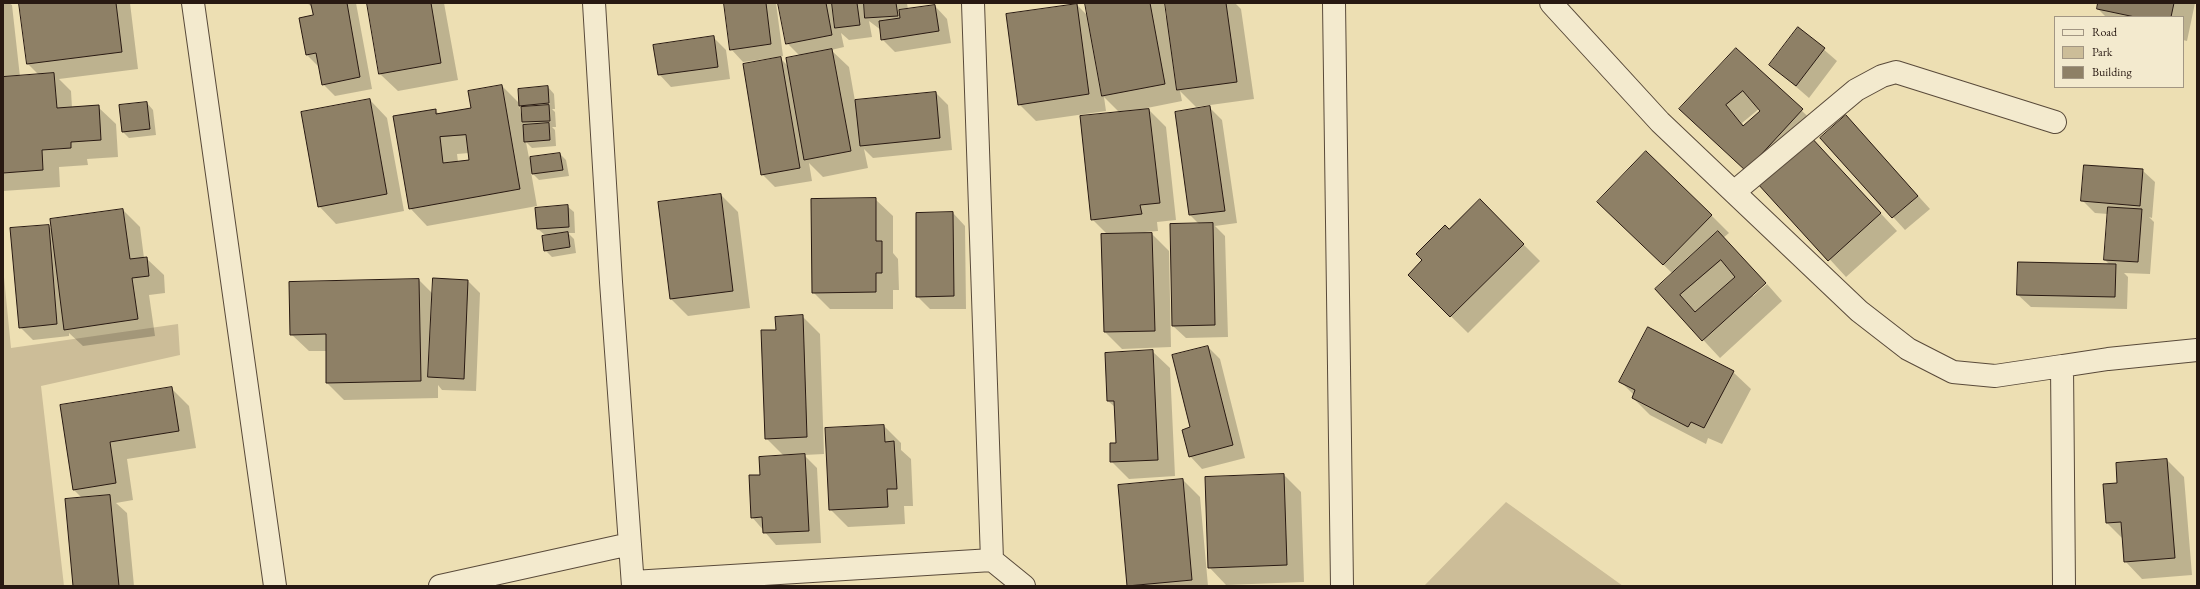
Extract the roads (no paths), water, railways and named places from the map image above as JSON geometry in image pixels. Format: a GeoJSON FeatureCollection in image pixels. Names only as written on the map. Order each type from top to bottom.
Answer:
{"type":"FeatureCollection","features":[{"type":"Feature","properties":{"kind":"street"},"geometry":{"type":"LineString","coordinates":[[193,3],[275,586]]}},
{"type":"Feature","properties":{"kind":"street"},"geometry":{"type":"LineString","coordinates":[[594,3],[611,282],[633,584],[992,560],[1024,586]]}},
{"type":"Feature","properties":{"kind":"street"},"geometry":{"type":"LineString","coordinates":[[973,3],[992,560]]}},
{"type":"Feature","properties":{"kind":"street"},"geometry":{"type":"LineString","coordinates":[[1334,3],[1342,586]]}},
{"type":"Feature","properties":{"kind":"street"},"geometry":{"type":"LineString","coordinates":[[1550,3],[1660,122],[1859,311],[1908,349],[1953,372],[1995,376],[2108,359],[2197,350]]}},
{"type":"Feature","properties":{"kind":"street"},"geometry":{"type":"LineString","coordinates":[[1734,192],[1856,90],[1882,76],[1896,72],[2055,122]]}},
{"type":"Feature","properties":{"kind":"street"},"geometry":{"type":"LineString","coordinates":[[2062,366],[2064,586]]}},
{"type":"Feature","properties":{"kind":"street"},"geometry":{"type":"LineString","coordinates":[[440,586],[630,544]]}}]}
